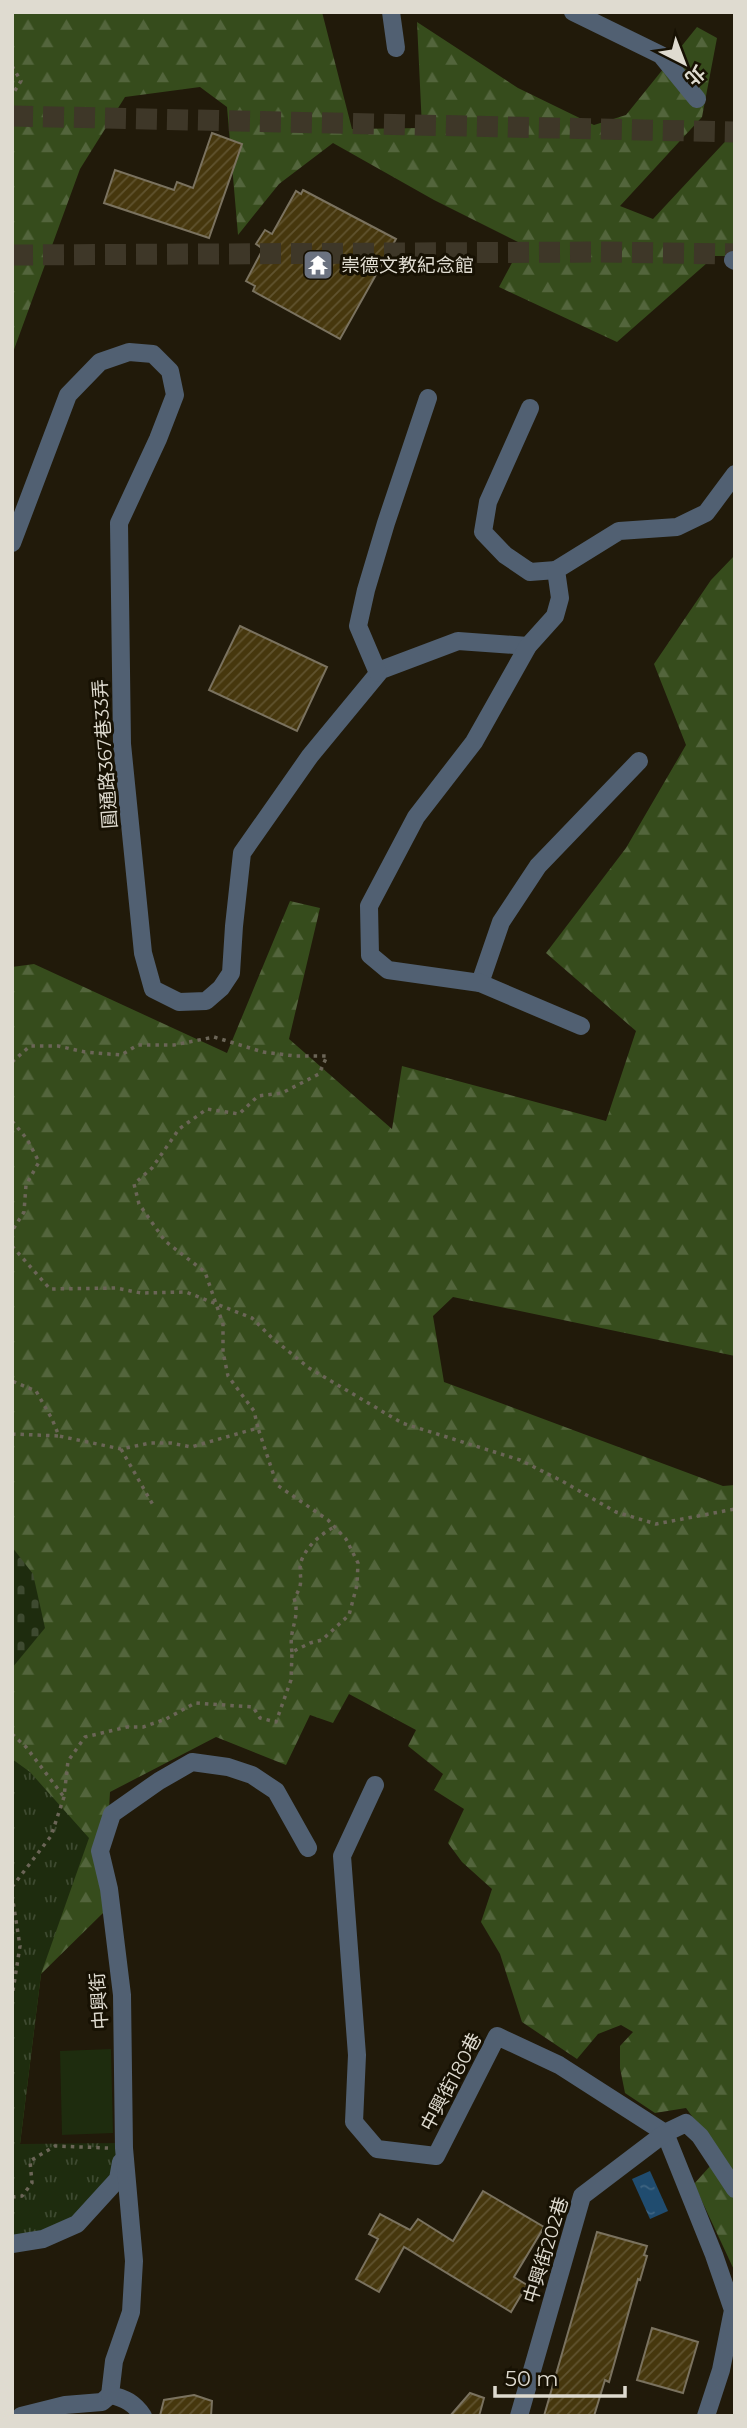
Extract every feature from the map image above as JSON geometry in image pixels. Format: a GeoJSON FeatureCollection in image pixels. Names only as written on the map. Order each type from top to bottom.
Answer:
{"type":"FeatureCollection","features":[{"type":"Feature","properties":{"kind":"street"},"geometry":{"type":"LineString","coordinates":[[391,12],[396,48]]}},
{"type":"Feature","properties":{"kind":"street"},"geometry":{"type":"LineString","coordinates":[[573,12],[661,55],[697,99]]}},
{"type":"Feature","properties":{"kind":"street","name":"圓通路367巷33弄"},"geometry":{"type":"LineString","coordinates":[[12,543],[68,396],[100,362],[129,352],[153,354],[170,370],[176,395],[119,523],[122,744],[143,953],[153,989],[178,1002],[206,1001],[221,988],[231,973],[233,926],[243,853],[310,756],[378,673],[458,641],[528,646]]}},
{"type":"Feature","properties":{"kind":"street"},"geometry":{"type":"LineString","coordinates":[[378,673],[358,626],[386,523],[428,398]]}},
{"type":"Feature","properties":{"kind":"street"},"geometry":{"type":"LineString","coordinates":[[530,408],[488,502],[483,532],[505,555],[530,572],[556,570],[619,531],[677,527],[706,513],[735,474]]}},
{"type":"Feature","properties":{"kind":"street"},"geometry":{"type":"LineString","coordinates":[[556,570],[560,598],[555,616],[528,646],[474,742],[416,817],[369,906],[370,955],[388,971],[480,983],[582,1026]]}},
{"type":"Feature","properties":{"kind":"street"},"geometry":{"type":"LineString","coordinates":[[480,983],[501,922],[538,866],[639,761]]}},
{"type":"Feature","properties":{"kind":"street","name":"中興街"},"geometry":{"type":"LineString","coordinates":[[110,2395],[114,2361],[131,2312],[133,2274],[131,2215],[124,2148],[122,1995],[109,1889],[100,1850],[113,1814],[159,1781],[192,1762],[228,1767],[252,1775],[276,1791],[308,1848]]}},
{"type":"Feature","properties":{"kind":"street","name":"中興街180巷"},"geometry":{"type":"LineString","coordinates":[[375,1785],[342,1856],[357,2055],[354,2122],[377,2149],[436,2156],[497,2036],[559,2065],[665,2133]]}},
{"type":"Feature","properties":{"kind":"street"},"geometry":{"type":"LineString","coordinates":[[706,2416],[721,2370],[733,2310],[665,2133],[686,2123],[699,2136],[735,2189]]}},
{"type":"Feature","properties":{"kind":"street","name":"中興街202巷"},"geometry":{"type":"LineString","coordinates":[[519,2416],[582,2196],[665,2133]]}},
{"type":"Feature","properties":{"kind":"street"},"geometry":{"type":"LineString","coordinates":[[12,2244],[43,2239],[77,2224],[118,2179],[124,2148]]}},
{"type":"Feature","properties":{"kind":"street"},"geometry":{"type":"LineString","coordinates":[[27,2415],[65,2405],[102,2402],[110,2395],[124,2398],[137,2407],[143,2416]]}},
{"type":"Feature","properties":{"kind":"path"},"geometry":{"type":"LineString","coordinates":[[12,66],[21,81],[12,95]]}},
{"type":"Feature","properties":{"kind":"path"},"geometry":{"type":"LineString","coordinates":[[12,1062],[30,1046],[58,1045],[85,1052],[121,1055],[138,1045],[174,1045],[214,1037],[263,1052],[327,1056],[318,1074],[282,1093],[258,1096],[239,1114],[207,1109],[178,1129],[152,1168],[134,1184],[139,1204],[166,1241],[205,1272],[223,1324],[223,1352],[228,1376],[254,1411],[277,1485],[335,1526],[346,1539],[358,1563],[357,1585],[349,1615],[323,1640],[292,1652]]}},
{"type":"Feature","properties":{"kind":"path"},"geometry":{"type":"LineString","coordinates":[[12,1121],[27,1139],[39,1162],[26,1185],[24,1212],[12,1231]]}},
{"type":"Feature","properties":{"kind":"path"},"geometry":{"type":"LineString","coordinates":[[12,1246],[50,1289],[116,1288],[141,1293],[186,1292],[252,1318],[309,1368],[402,1423],[520,1460],[616,1513],[656,1524],[735,1509]]}},
{"type":"Feature","properties":{"kind":"path"},"geometry":{"type":"LineString","coordinates":[[12,1381],[36,1391],[59,1436]]}},
{"type":"Feature","properties":{"kind":"path"},"geometry":{"type":"LineString","coordinates":[[12,1434],[59,1436],[121,1449],[150,1443],[191,1447],[258,1428]]}},
{"type":"Feature","properties":{"kind":"path"},"geometry":{"type":"LineString","coordinates":[[121,1449],[153,1505]]}},
{"type":"Feature","properties":{"kind":"path"},"geometry":{"type":"LineString","coordinates":[[12,1887],[51,1836],[64,1797],[68,1761],[85,1737],[127,1727],[143,1727],[166,1719],[195,1703],[253,1707],[260,1718],[276,1722],[291,1680],[290,1638],[299,1612],[294,1598],[302,1587],[301,1561],[316,1539],[335,1526]]}},
{"type":"Feature","properties":{"kind":"path"},"geometry":{"type":"LineString","coordinates":[[12,1734],[26,1747],[64,1797]]}},
{"type":"Feature","properties":{"kind":"path"},"geometry":{"type":"LineString","coordinates":[[12,1895],[20,1946],[12,1997]]}},
{"type":"Feature","properties":{"kind":"path"},"geometry":{"type":"LineString","coordinates":[[12,2197],[22,2196],[32,2183],[30,2161],[55,2146],[124,2148]]}},
{"type":"Feature","properties":{"kind":"green space"},"geometry":{"type":"Polygon","coordinates":[[[12,12],[322,12],[352,129],[422,128],[417,22],[518,88],[594,125],[626,115],[697,27],[717,38],[702,117],[620,206],[653,219],[735,131],[735,256],[715,256],[617,342],[499,287],[522,244],[434,200],[333,143],[279,184],[238,235],[227,107],[200,87],[125,97],[80,169],[12,355],[12,12]]]}},
{"type":"Feature","properties":{"kind":"green space"},"geometry":{"type":"Polygon","coordinates":[[[735,555],[735,1356],[453,1297],[433,1316],[444,1382],[723,1486],[735,1485],[735,2272],[694,2184],[720,2155],[686,2108],[655,2113],[625,2093],[620,2068],[620,2046],[633,2032],[621,2025],[598,2034],[577,2059],[522,2022],[500,1954],[481,1922],[492,1889],[462,1862],[448,1843],[464,1809],[434,1790],[443,1774],[408,1746],[416,1730],[349,1694],[333,1723],[310,1715],[286,1765],[216,1737],[110,1792],[103,1913],[41,1974],[20,2144],[12,2240],[12,967],[34,964],[227,1053],[290,901],[320,908],[289,1039],[392,1129],[402,1066],[606,1121],[636,1031],[546,953],[626,848],[686,745],[654,664],[711,580],[735,555]]]}},
{"type":"Feature","properties":{"kind":"green space"},"geometry":{"type":"Polygon","coordinates":[[[12,1547],[33,1574],[45,1628],[12,1668],[12,1547]]]}},
{"type":"Feature","properties":{"kind":"green space"},"geometry":{"type":"Polygon","coordinates":[[[12,1759],[30,1772],[89,1838],[41,1974],[20,2144],[124,2143],[122,2161],[74,2222],[12,2243],[12,1759]]]}},
{"type":"Feature","properties":{"kind":"green space"},"geometry":{"type":"Polygon","coordinates":[[[111,2049],[113,2133],[62,2135],[60,2051],[111,2049]]]}},
{"type":"Feature","properties":{"kind":"water"},"geometry":{"type":"Polygon","coordinates":[[[650,2171],[668,2211],[650,2219],[632,2179],[650,2171]]]}},
{"type":"Feature","properties":{"kind":"building"},"geometry":{"type":"Polygon","coordinates":[[[212,133],[242,144],[209,238],[104,203],[115,170],[174,190],[177,182],[193,188],[212,133]]]}},
{"type":"Feature","properties":{"kind":"building","name":"崇德文教紀念館"},"geometry":{"type":"Polygon","coordinates":[[[303,190],[396,239],[340,339],[253,291],[255,286],[246,281],[263,249],[256,244],[265,230],[272,234],[296,191],[301,194],[303,190]]]}},
{"type":"Feature","properties":{"kind":"building"},"geometry":{"type":"Polygon","coordinates":[[[240,626],[327,667],[297,731],[209,690],[240,626]]]}},
{"type":"Feature","properties":{"kind":"building"},"geometry":{"type":"Polygon","coordinates":[[[483,2191],[544,2227],[514,2277],[527,2285],[511,2312],[404,2247],[379,2292],[356,2279],[378,2239],[369,2234],[380,2214],[410,2230],[418,2219],[453,2241],[483,2191]]]}},
{"type":"Feature","properties":{"kind":"building"},"geometry":{"type":"Polygon","coordinates":[[[597,2232],[647,2246],[644,2255],[647,2256],[609,2382],[605,2380],[594,2416],[544,2416],[597,2232]]]}},
{"type":"Feature","properties":{"kind":"building"},"geometry":{"type":"Polygon","coordinates":[[[652,2328],[698,2342],[683,2393],[637,2380],[652,2328]]]}},
{"type":"Feature","properties":{"kind":"building"},"geometry":{"type":"Polygon","coordinates":[[[470,2393],[484,2398],[479,2416],[450,2416],[470,2393]]]}},
{"type":"Feature","properties":{"kind":"building"},"geometry":{"type":"Polygon","coordinates":[[[194,2395],[212,2401],[211,2416],[160,2416],[164,2400],[194,2395]]]}},
{"type":"Feature","properties":{"kind":"tunnel"},"geometry":{"type":"LineString","coordinates":[[12,116],[735,132]]}},
{"type":"Feature","properties":{"kind":"tunnel"},"geometry":{"type":"LineString","coordinates":[[12,255],[598,252],[735,254]]}},
{"type":"Feature","properties":{"kind":"place","name":"崇德文教紀念館"},"geometry":{"type":"Point","coordinates":[318,265]}}]}
